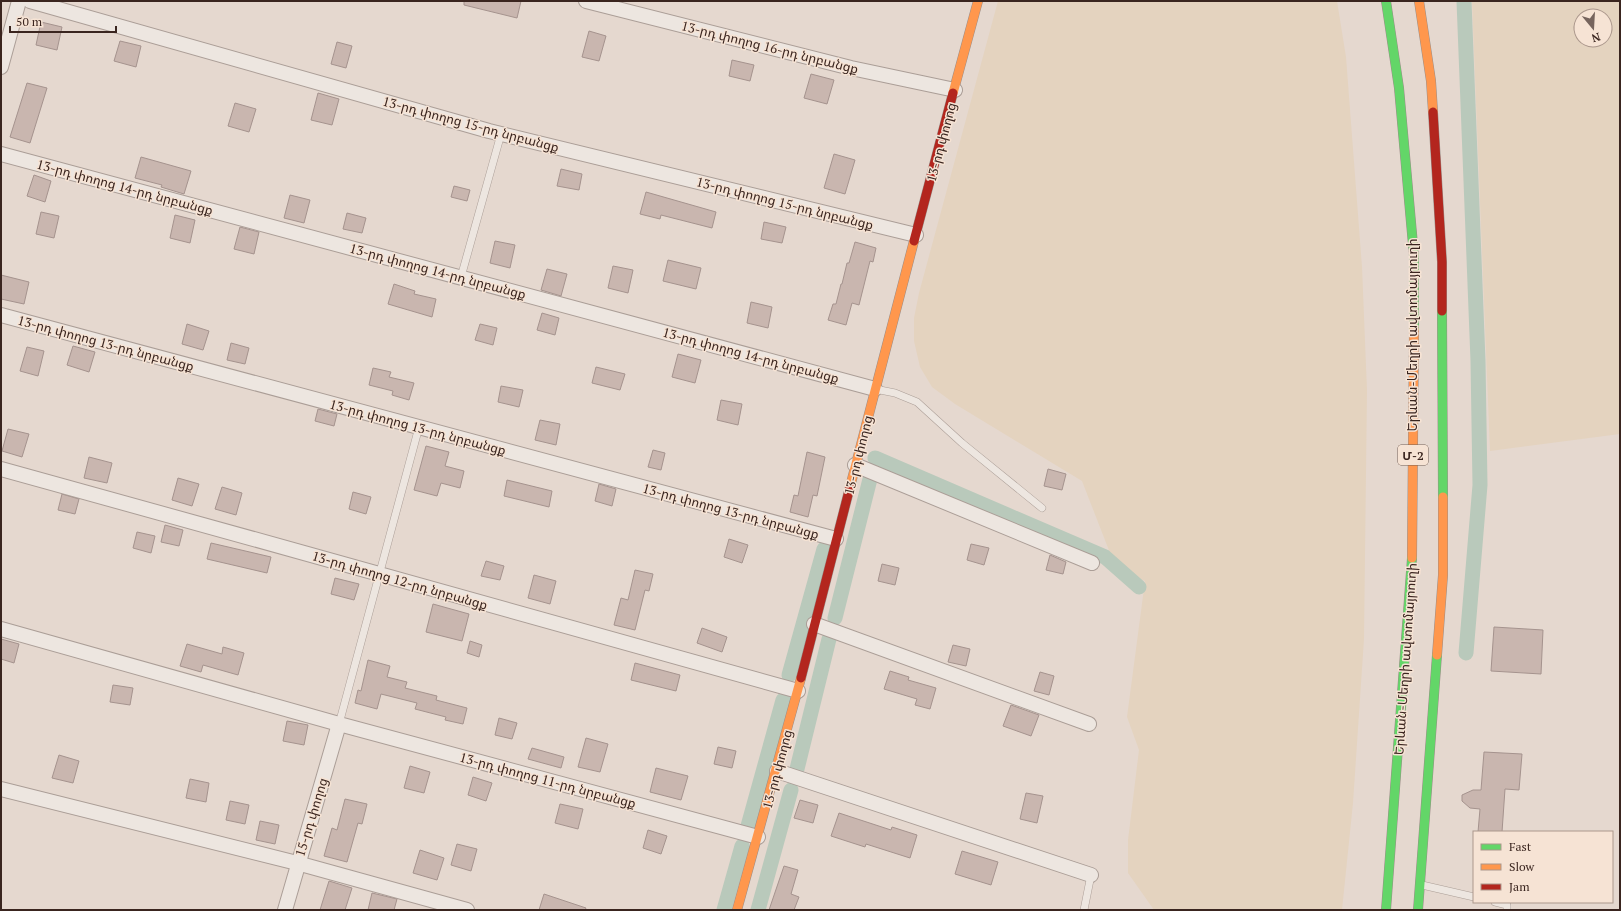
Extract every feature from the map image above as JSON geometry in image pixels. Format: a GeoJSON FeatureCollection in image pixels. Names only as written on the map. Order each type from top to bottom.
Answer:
{"type":"FeatureCollection","features":[{"type":"Feature","properties":{"kind":"main road","name":"13-րդ փողոց"},"geometry":{"type":"LineString","coordinates":[[737,910],[777,771],[855,465],[978,1]]}},
{"type":"Feature","properties":{"kind":"main road","name":"Երևան-Մեղրի ավտոմայրուղի"},"geometry":{"type":"LineString","coordinates":[[1386,1],[1400,88],[1414,256],[1412,574],[1386,910]]}},
{"type":"Feature","properties":{"kind":"main road","name":"Մ-2"},"geometry":{"type":"LineString","coordinates":[[1418,910],[1443,575],[1442,262],[1432,82],[1419,1]]}},
{"type":"Feature","properties":{"kind":"street"},"geometry":{"type":"LineString","coordinates":[[1,67],[19,1]]}},
{"type":"Feature","properties":{"kind":"street","name":"13-րդ փողոց 15-րդ նրբանցք"},"geometry":{"type":"LineString","coordinates":[[30,1],[501,134],[916,235]]}},
{"type":"Feature","properties":{"kind":"street","name":"13-րդ փողոց 16-րդ նրբանցք"},"geometry":{"type":"LineString","coordinates":[[586,1],[851,68],[955,90]]}},
{"type":"Feature","properties":{"kind":"street","name":"13-րդ փողոց 14-րդ նրբանցք"},"geometry":{"type":"LineString","coordinates":[[1,154],[875,389]]}},
{"type":"Feature","properties":{"kind":"street","name":"13-րդ փողոց 13-րդ նրբանցք"},"geometry":{"type":"LineString","coordinates":[[1,314],[836,539]]}},
{"type":"Feature","properties":{"kind":"street"},"geometry":{"type":"LineString","coordinates":[[855,465],[1092,563]]}},
{"type":"Feature","properties":{"kind":"street","name":"13-րդ փողոց 12-րդ նրբանցք"},"geometry":{"type":"LineString","coordinates":[[1,469],[272,543],[798,691]]}},
{"type":"Feature","properties":{"kind":"street"},"geometry":{"type":"LineString","coordinates":[[814,624],[1089,724]]}},
{"type":"Feature","properties":{"kind":"street","name":"13-րդ փողոց 11-րդ նրբանցք"},"geometry":{"type":"LineString","coordinates":[[1,629],[339,724],[758,837]]}},
{"type":"Feature","properties":{"kind":"street","name":"15-րդ փողոց"},"geometry":{"type":"LineString","coordinates":[[285,910],[297,863],[339,724]]}},
{"type":"Feature","properties":{"kind":"street"},"geometry":{"type":"LineString","coordinates":[[777,771],[1091,875]]}},
{"type":"Feature","properties":{"kind":"street"},"geometry":{"type":"LineString","coordinates":[[1,789],[297,863],[467,910]]}},
{"type":"Feature","properties":{"kind":"lane"},"geometry":{"type":"LineString","coordinates":[[461,277],[501,134]]}},
{"type":"Feature","properties":{"kind":"lane"},"geometry":{"type":"LineString","coordinates":[[875,389],[895,393],[916,402],[962,443],[1042,508]]}},
{"type":"Feature","properties":{"kind":"lane"},"geometry":{"type":"LineString","coordinates":[[339,724],[378,574],[419,427]]}},
{"type":"Feature","properties":{"kind":"lane"},"geometry":{"type":"LineString","coordinates":[[1084,910],[1091,875]]}},
{"type":"Feature","properties":{"kind":"lane"},"geometry":{"type":"LineString","coordinates":[[1420,885],[1473,897]]}},
{"type":"Feature","properties":{"kind":"lane"},"geometry":{"type":"LineString","coordinates":[[1500,903],[1507,905],[1507,910]]}},
{"type":"Feature","properties":{"kind":"shaded area"},"geometry":{"type":"Polygon","coordinates":[[[998,1],[1337,1],[1346,57],[1362,267],[1367,390],[1364,639],[1353,803],[1342,910],[1154,910],[1128,873],[1128,840],[1139,750],[1127,717],[1145,581],[1124,571],[1110,553],[1082,481],[955,404],[932,387],[920,367],[914,341],[914,318],[919,293],[998,1]]]}},
{"type":"Feature","properties":{"kind":"shaded area"},"geometry":{"type":"Polygon","coordinates":[[[1472,1],[1620,1],[1620,434],[1490,451],[1472,1]]]}},
{"type":"Feature","properties":{"kind":"building"},"geometry":{"type":"Polygon","coordinates":[[[464,1],[521,1],[517,18],[464,5],[464,1]]]}},
{"type":"Feature","properties":{"kind":"building"},"geometry":{"type":"Polygon","coordinates":[[[41,22],[62,27],[57,50],[36,45],[41,22]]]}},
{"type":"Feature","properties":{"kind":"building"},"geometry":{"type":"Polygon","coordinates":[[[589,31],[606,36],[599,61],[582,57],[589,31]]]}},
{"type":"Feature","properties":{"kind":"building"},"geometry":{"type":"Polygon","coordinates":[[[120,41],[141,46],[136,67],[114,61],[120,41]]]}},
{"type":"Feature","properties":{"kind":"building"},"geometry":{"type":"Polygon","coordinates":[[[337,42],[352,46],[346,68],[331,64],[337,42]]]}},
{"type":"Feature","properties":{"kind":"building"},"geometry":{"type":"Polygon","coordinates":[[[732,60],[754,65],[750,81],[729,76],[732,60]]]}},
{"type":"Feature","properties":{"kind":"building"},"geometry":{"type":"Polygon","coordinates":[[[811,74],[834,80],[827,104],[804,98],[811,74]]]}},
{"type":"Feature","properties":{"kind":"building"},"geometry":{"type":"Polygon","coordinates":[[[27,83],[47,88],[30,143],[10,137],[27,83]]]}},
{"type":"Feature","properties":{"kind":"building"},"geometry":{"type":"Polygon","coordinates":[[[318,93],[339,99],[332,125],[311,120],[318,93]]]}},
{"type":"Feature","properties":{"kind":"building"},"geometry":{"type":"Polygon","coordinates":[[[235,103],[256,109],[249,132],[228,126],[235,103]]]}},
{"type":"Feature","properties":{"kind":"building"},"geometry":{"type":"Polygon","coordinates":[[[834,154],[855,160],[845,194],[824,188],[834,154]]]}},
{"type":"Feature","properties":{"kind":"building"},"geometry":{"type":"Polygon","coordinates":[[[141,157],[191,171],[184,194],[161,187],[162,185],[135,178],[141,157]]]}},
{"type":"Feature","properties":{"kind":"building"},"geometry":{"type":"Polygon","coordinates":[[[561,169],[582,174],[579,190],[557,186],[561,169]]]}},
{"type":"Feature","properties":{"kind":"building"},"geometry":{"type":"Polygon","coordinates":[[[34,175],[51,181],[45,202],[27,196],[34,175]]]}},
{"type":"Feature","properties":{"kind":"building"},"geometry":{"type":"Polygon","coordinates":[[[454,186],[470,190],[467,201],[451,197],[454,186]]]}},
{"type":"Feature","properties":{"kind":"building"},"geometry":{"type":"Polygon","coordinates":[[[646,192],[716,212],[712,228],[661,215],[660,219],[640,214],[646,192]]]}},
{"type":"Feature","properties":{"kind":"building"},"geometry":{"type":"Polygon","coordinates":[[[290,195],[310,200],[304,223],[284,218],[290,195]]]}},
{"type":"Feature","properties":{"kind":"building"},"geometry":{"type":"Polygon","coordinates":[[[41,212],[59,216],[54,238],[36,234],[41,212]]]}},
{"type":"Feature","properties":{"kind":"building"},"geometry":{"type":"Polygon","coordinates":[[[347,213],[366,218],[362,233],[343,229],[347,213]]]}},
{"type":"Feature","properties":{"kind":"building"},"geometry":{"type":"Polygon","coordinates":[[[175,215],[195,220],[190,243],[170,238],[175,215]]]}},
{"type":"Feature","properties":{"kind":"building"},"geometry":{"type":"Polygon","coordinates":[[[764,222],[786,227],[782,243],[761,239],[764,222]]]}},
{"type":"Feature","properties":{"kind":"building"},"geometry":{"type":"Polygon","coordinates":[[[240,227],[259,232],[254,254],[234,249],[240,227]]]}},
{"type":"Feature","properties":{"kind":"building"},"geometry":{"type":"Polygon","coordinates":[[[495,241],[515,245],[510,268],[490,263],[495,241]]]}},
{"type":"Feature","properties":{"kind":"building"},"geometry":{"type":"Polygon","coordinates":[[[855,242],[876,248],[873,262],[870,261],[859,305],[852,303],[846,325],[828,320],[833,304],[836,304],[847,263],[849,263],[855,242]]]}},
{"type":"Feature","properties":{"kind":"building"},"geometry":{"type":"Polygon","coordinates":[[[668,260],[701,268],[696,289],[663,281],[668,260]]]}},
{"type":"Feature","properties":{"kind":"building"},"geometry":{"type":"Polygon","coordinates":[[[613,266],[633,270],[628,293],[608,288],[613,266]]]}},
{"type":"Feature","properties":{"kind":"building"},"geometry":{"type":"Polygon","coordinates":[[[547,269],[567,274],[561,296],[541,290],[547,269]]]}},
{"type":"Feature","properties":{"kind":"building"},"geometry":{"type":"Polygon","coordinates":[[[1,275],[29,282],[24,304],[1,299],[1,275]]]}},
{"type":"Feature","properties":{"kind":"building"},"geometry":{"type":"Polygon","coordinates":[[[394,284],[415,291],[414,294],[436,299],[432,317],[388,304],[394,284]]]}},
{"type":"Feature","properties":{"kind":"building"},"geometry":{"type":"Polygon","coordinates":[[[751,302],[772,307],[768,328],[747,323],[751,302]]]}},
{"type":"Feature","properties":{"kind":"building"},"geometry":{"type":"Polygon","coordinates":[[[542,313],[559,318],[555,335],[537,330],[542,313]]]}},
{"type":"Feature","properties":{"kind":"building"},"geometry":{"type":"Polygon","coordinates":[[[187,324],[209,331],[203,350],[182,344],[187,324]]]}},
{"type":"Feature","properties":{"kind":"building"},"geometry":{"type":"Polygon","coordinates":[[[480,324],[497,328],[493,345],[475,340],[480,324]]]}},
{"type":"Feature","properties":{"kind":"building"},"geometry":{"type":"Polygon","coordinates":[[[231,343],[249,348],[245,364],[227,360],[231,343]]]}},
{"type":"Feature","properties":{"kind":"building"},"geometry":{"type":"Polygon","coordinates":[[[73,346],[95,352],[89,372],[67,365],[73,346]]]}},
{"type":"Feature","properties":{"kind":"building"},"geometry":{"type":"Polygon","coordinates":[[[27,347],[44,351],[38,376],[20,371],[27,347]]]}},
{"type":"Feature","properties":{"kind":"building"},"geometry":{"type":"Polygon","coordinates":[[[678,354],[701,360],[695,383],[672,377],[678,354]]]}},
{"type":"Feature","properties":{"kind":"building"},"geometry":{"type":"Polygon","coordinates":[[[596,367],[625,374],[620,390],[592,383],[596,367]]]}},
{"type":"Feature","properties":{"kind":"building"},"geometry":{"type":"Polygon","coordinates":[[[373,368],[391,372],[389,377],[414,383],[409,400],[392,395],[393,391],[369,385],[373,368]]]}},
{"type":"Feature","properties":{"kind":"building"},"geometry":{"type":"Polygon","coordinates":[[[501,386],[523,390],[519,407],[498,402],[501,386]]]}},
{"type":"Feature","properties":{"kind":"building"},"geometry":{"type":"Polygon","coordinates":[[[721,400],[742,404],[738,425],[717,420],[721,400]]]}},
{"type":"Feature","properties":{"kind":"building"},"geometry":{"type":"Polygon","coordinates":[[[318,409],[337,414],[334,426],[315,421],[318,409]]]}},
{"type":"Feature","properties":{"kind":"building"},"geometry":{"type":"Polygon","coordinates":[[[540,420],[560,424],[556,445],[535,440],[540,420]]]}},
{"type":"Feature","properties":{"kind":"building"},"geometry":{"type":"Polygon","coordinates":[[[8,429],[29,434],[22,457],[2,451],[8,429]]]}},
{"type":"Feature","properties":{"kind":"building"},"geometry":{"type":"Polygon","coordinates":[[[426,446],[449,452],[445,466],[464,471],[460,488],[441,483],[437,496],[414,490],[426,446]]]}},
{"type":"Feature","properties":{"kind":"building"},"geometry":{"type":"Polygon","coordinates":[[[653,450],[665,453],[661,470],[648,467],[653,450]]]}},
{"type":"Feature","properties":{"kind":"building"},"geometry":{"type":"Polygon","coordinates":[[[807,452],[825,457],[817,496],[813,495],[808,517],[790,512],[794,495],[798,496],[807,452]]]}},
{"type":"Feature","properties":{"kind":"building"},"geometry":{"type":"Polygon","coordinates":[[[89,457],[112,463],[107,483],[84,478],[89,457]]]}},
{"type":"Feature","properties":{"kind":"building"},"geometry":{"type":"Polygon","coordinates":[[[1048,469],[1066,474],[1062,490],[1044,486],[1048,469]]]}},
{"type":"Feature","properties":{"kind":"building"},"geometry":{"type":"Polygon","coordinates":[[[178,478],[199,484],[192,506],[172,500],[178,478]]]}},
{"type":"Feature","properties":{"kind":"building"},"geometry":{"type":"Polygon","coordinates":[[[507,480],[552,491],[549,507],[504,496],[507,480]]]}},
{"type":"Feature","properties":{"kind":"building"},"geometry":{"type":"Polygon","coordinates":[[[599,484],[616,489],[612,506],[595,501],[599,484]]]}},
{"type":"Feature","properties":{"kind":"building"},"geometry":{"type":"Polygon","coordinates":[[[222,487],[242,493],[236,515],[215,509],[222,487]]]}},
{"type":"Feature","properties":{"kind":"building"},"geometry":{"type":"Polygon","coordinates":[[[353,492],[371,497],[366,514],[349,509],[353,492]]]}},
{"type":"Feature","properties":{"kind":"building"},"geometry":{"type":"Polygon","coordinates":[[[62,494],[79,499],[75,514],[58,510],[62,494]]]}},
{"type":"Feature","properties":{"kind":"building"},"geometry":{"type":"Polygon","coordinates":[[[165,525],[183,530],[179,546],[161,542],[165,525]]]}},
{"type":"Feature","properties":{"kind":"building"},"geometry":{"type":"Polygon","coordinates":[[[137,532],[155,536],[151,553],[133,548],[137,532]]]}},
{"type":"Feature","properties":{"kind":"building"},"geometry":{"type":"Polygon","coordinates":[[[729,539],[748,545],[742,563],[724,557],[729,539]]]}},
{"type":"Feature","properties":{"kind":"building"},"geometry":{"type":"Polygon","coordinates":[[[211,543],[271,557],[267,573],[207,559],[211,543]]]}},
{"type":"Feature","properties":{"kind":"building"},"geometry":{"type":"Polygon","coordinates":[[[971,544],[989,548],[984,565],[967,560],[971,544]]]}},
{"type":"Feature","properties":{"kind":"building"},"geometry":{"type":"Polygon","coordinates":[[[1050,555],[1066,562],[1063,574],[1046,570],[1050,555]]]}},
{"type":"Feature","properties":{"kind":"building"},"geometry":{"type":"Polygon","coordinates":[[[486,561],[504,566],[500,580],[481,576],[486,561]]]}},
{"type":"Feature","properties":{"kind":"building"},"geometry":{"type":"Polygon","coordinates":[[[882,564],[899,568],[895,585],[878,581],[882,564]]]}},
{"type":"Feature","properties":{"kind":"building"},"geometry":{"type":"Polygon","coordinates":[[[635,570],[653,574],[649,591],[645,590],[635,630],[614,625],[621,598],[628,600],[635,570]]]}},
{"type":"Feature","properties":{"kind":"building"},"geometry":{"type":"Polygon","coordinates":[[[534,575],[556,581],[550,604],[528,598],[534,575]]]}},
{"type":"Feature","properties":{"kind":"building"},"geometry":{"type":"Polygon","coordinates":[[[335,578],[359,584],[354,600],[331,594],[335,578]]]}},
{"type":"Feature","properties":{"kind":"building"},"geometry":{"type":"Polygon","coordinates":[[[433,604],[469,614],[462,641],[426,632],[433,604]]]}},
{"type":"Feature","properties":{"kind":"building"},"geometry":{"type":"Polygon","coordinates":[[[1494,627],[1543,630],[1541,674],[1491,671],[1494,627]]]}},
{"type":"Feature","properties":{"kind":"building"},"geometry":{"type":"Polygon","coordinates":[[[702,628],[727,637],[722,652],[697,643],[702,628]]]}},
{"type":"Feature","properties":{"kind":"building"},"geometry":{"type":"Polygon","coordinates":[[[1,639],[19,644],[14,663],[1,659],[1,639]]]}},
{"type":"Feature","properties":{"kind":"building"},"geometry":{"type":"Polygon","coordinates":[[[470,641],[482,645],[479,657],[467,653],[470,641]]]}},
{"type":"Feature","properties":{"kind":"building"},"geometry":{"type":"Polygon","coordinates":[[[187,644],[222,654],[223,647],[244,653],[238,675],[203,665],[201,672],[180,666],[187,644]]]}},
{"type":"Feature","properties":{"kind":"building"},"geometry":{"type":"Polygon","coordinates":[[[953,645],[970,649],[966,666],[948,662],[953,645]]]}},
{"type":"Feature","properties":{"kind":"building"},"geometry":{"type":"Polygon","coordinates":[[[368,660],[390,666],[387,677],[407,682],[405,688],[437,696],[436,700],[467,708],[463,724],[445,720],[446,717],[415,709],[417,703],[381,694],[377,709],[355,703],[358,690],[361,691],[368,660]]]}},
{"type":"Feature","properties":{"kind":"building"},"geometry":{"type":"Polygon","coordinates":[[[635,663],[680,675],[676,691],[631,680],[635,663]]]}},
{"type":"Feature","properties":{"kind":"building"},"geometry":{"type":"Polygon","coordinates":[[[890,671],[909,677],[908,680],[936,688],[930,709],[915,705],[917,699],[884,689],[890,671]]]}},
{"type":"Feature","properties":{"kind":"building"},"geometry":{"type":"Polygon","coordinates":[[[1040,672],[1054,676],[1049,695],[1034,691],[1040,672]]]}},
{"type":"Feature","properties":{"kind":"building"},"geometry":{"type":"Polygon","coordinates":[[[113,685],[133,688],[130,705],[110,702],[113,685]]]}},
{"type":"Feature","properties":{"kind":"building"},"geometry":{"type":"Polygon","coordinates":[[[1011,705],[1039,715],[1031,736],[1003,726],[1011,705]]]}},
{"type":"Feature","properties":{"kind":"building"},"geometry":{"type":"Polygon","coordinates":[[[499,718],[517,723],[512,739],[495,735],[499,718]]]}},
{"type":"Feature","properties":{"kind":"building"},"geometry":{"type":"Polygon","coordinates":[[[287,721],[308,725],[304,745],[283,741],[287,721]]]}},
{"type":"Feature","properties":{"kind":"building"},"geometry":{"type":"Polygon","coordinates":[[[586,738],[608,744],[600,772],[578,767],[586,738]]]}},
{"type":"Feature","properties":{"kind":"building"},"geometry":{"type":"Polygon","coordinates":[[[718,747],[736,751],[732,768],[714,764],[718,747]]]}},
{"type":"Feature","properties":{"kind":"building"},"geometry":{"type":"Polygon","coordinates":[[[532,748],[564,757],[561,768],[528,759],[532,748]]]}},
{"type":"Feature","properties":{"kind":"building"},"geometry":{"type":"Polygon","coordinates":[[[1484,752],[1522,754],[1519,790],[1505,789],[1502,831],[1478,831],[1480,809],[1470,808],[1462,801],[1462,795],[1473,790],[1481,790],[1484,752]]]}},
{"type":"Feature","properties":{"kind":"building"},"geometry":{"type":"Polygon","coordinates":[[[59,755],[79,761],[73,783],[52,778],[59,755]]]}},
{"type":"Feature","properties":{"kind":"building"},"geometry":{"type":"Polygon","coordinates":[[[410,766],[430,772],[424,793],[404,788],[410,766]]]}},
{"type":"Feature","properties":{"kind":"building"},"geometry":{"type":"Polygon","coordinates":[[[656,768],[688,776],[681,800],[650,792],[656,768]]]}},
{"type":"Feature","properties":{"kind":"building"},"geometry":{"type":"Polygon","coordinates":[[[473,777],[492,783],[486,801],[468,795],[473,777]]]}},
{"type":"Feature","properties":{"kind":"building"},"geometry":{"type":"Polygon","coordinates":[[[190,779],[209,783],[206,802],[186,798],[190,779]]]}},
{"type":"Feature","properties":{"kind":"building"},"geometry":{"type":"Polygon","coordinates":[[[1026,793],[1043,796],[1037,823],[1020,819],[1026,793]]]}},
{"type":"Feature","properties":{"kind":"building"},"geometry":{"type":"Polygon","coordinates":[[[345,799],[367,804],[362,824],[358,823],[347,862],[324,856],[332,828],[337,830],[345,799]]]}},
{"type":"Feature","properties":{"kind":"building"},"geometry":{"type":"Polygon","coordinates":[[[800,800],[818,805],[813,823],[794,818],[800,800]]]}},
{"type":"Feature","properties":{"kind":"building"},"geometry":{"type":"Polygon","coordinates":[[[230,801],[249,805],[245,824],[226,820],[230,801]]]}},
{"type":"Feature","properties":{"kind":"building"},"geometry":{"type":"Polygon","coordinates":[[[560,804],[583,809],[578,829],[555,823],[560,804]]]}},
{"type":"Feature","properties":{"kind":"building"},"geometry":{"type":"Polygon","coordinates":[[[839,813],[891,830],[892,827],[917,835],[910,858],[866,844],[865,847],[831,836],[839,813]]]}},
{"type":"Feature","properties":{"kind":"building"},"geometry":{"type":"Polygon","coordinates":[[[260,821],[279,825],[275,844],[256,840],[260,821]]]}},
{"type":"Feature","properties":{"kind":"building"},"geometry":{"type":"Polygon","coordinates":[[[648,830],[667,836],[661,854],[643,848],[648,830]]]}},
{"type":"Feature","properties":{"kind":"building"},"geometry":{"type":"Polygon","coordinates":[[[457,844],[477,849],[471,871],[451,865],[457,844]]]}},
{"type":"Feature","properties":{"kind":"building"},"geometry":{"type":"Polygon","coordinates":[[[420,850],[444,858],[437,880],[413,873],[420,850]]]}},
{"type":"Feature","properties":{"kind":"building"},"geometry":{"type":"Polygon","coordinates":[[[962,851],[998,862],[991,885],[955,874],[962,851]]]}},
{"type":"Feature","properties":{"kind":"building"},"geometry":{"type":"Polygon","coordinates":[[[784,866],[798,870],[791,894],[799,897],[794,910],[769,910],[784,866]]]}},
{"type":"Feature","properties":{"kind":"building"},"geometry":{"type":"Polygon","coordinates":[[[329,881],[352,888],[345,910],[320,910],[329,881]]]}},
{"type":"Feature","properties":{"kind":"building"},"geometry":{"type":"Polygon","coordinates":[[[372,893],[397,899],[394,910],[368,910],[372,893]]]}},
{"type":"Feature","properties":{"kind":"building"},"geometry":{"type":"Polygon","coordinates":[[[544,894],[586,908],[585,910],[539,910],[544,894]]]}},
{"type":"Feature","properties":{"kind":"waterway"},"geometry":{"type":"LineString","coordinates":[[1464,1],[1478,361],[1480,485],[1466,653]]}},
{"type":"Feature","properties":{"kind":"waterway"},"geometry":{"type":"LineString","coordinates":[[875,458],[1105,557],[1139,587]]}},
{"type":"Feature","properties":{"kind":"waterway"},"geometry":{"type":"LineString","coordinates":[[835,618],[870,479]]}},
{"type":"Feature","properties":{"kind":"waterway"},"geometry":{"type":"LineString","coordinates":[[789,675],[824,549]]}},
{"type":"Feature","properties":{"kind":"waterway"},"geometry":{"type":"LineString","coordinates":[[797,769],[829,639]]}},
{"type":"Feature","properties":{"kind":"waterway"},"geometry":{"type":"LineString","coordinates":[[748,826],[783,700]]}},
{"type":"Feature","properties":{"kind":"waterway"},"geometry":{"type":"LineString","coordinates":[[758,910],[791,790]]}},
{"type":"Feature","properties":{"kind":"waterway"},"geometry":{"type":"LineString","coordinates":[[724,910],[742,846]]}},
{"type":"Feature","properties":{"kind":"traffic: fast"},"geometry":{"type":"LineString","coordinates":[[1386,1],[1399,88],[1414,256],[1414,329]]}},
{"type":"Feature","properties":{"kind":"traffic: fast"},"geometry":{"type":"LineString","coordinates":[[1442,311],[1443,497]]}},
{"type":"Feature","properties":{"kind":"traffic: fast"},"geometry":{"type":"LineString","coordinates":[[1386,910],[1412,558]]}},
{"type":"Feature","properties":{"kind":"traffic: fast"},"geometry":{"type":"LineString","coordinates":[[1418,910],[1437,655]]}},
{"type":"Feature","properties":{"kind":"traffic: slow"},"geometry":{"type":"LineString","coordinates":[[953,93],[978,1]]}},
{"type":"Feature","properties":{"kind":"traffic: slow"},"geometry":{"type":"LineString","coordinates":[[1419,1],[1431,81],[1433,112]]}},
{"type":"Feature","properties":{"kind":"traffic: slow"},"geometry":{"type":"LineString","coordinates":[[850,487],[914,241]]}},
{"type":"Feature","properties":{"kind":"traffic: slow"},"geometry":{"type":"LineString","coordinates":[[1412,558],[1414,329]]}},
{"type":"Feature","properties":{"kind":"traffic: slow"},"geometry":{"type":"LineString","coordinates":[[1437,655],[1443,575],[1443,497]]}},
{"type":"Feature","properties":{"kind":"traffic: slow"},"geometry":{"type":"LineString","coordinates":[[737,910],[801,678]]}},
{"type":"Feature","properties":{"kind":"traffic: jam"},"geometry":{"type":"LineString","coordinates":[[914,241],[953,93]]}},
{"type":"Feature","properties":{"kind":"traffic: jam"},"geometry":{"type":"LineString","coordinates":[[1433,112],[1442,262],[1442,311]]}},
{"type":"Feature","properties":{"kind":"traffic: jam"},"geometry":{"type":"LineString","coordinates":[[801,678],[850,487]]}}]}
